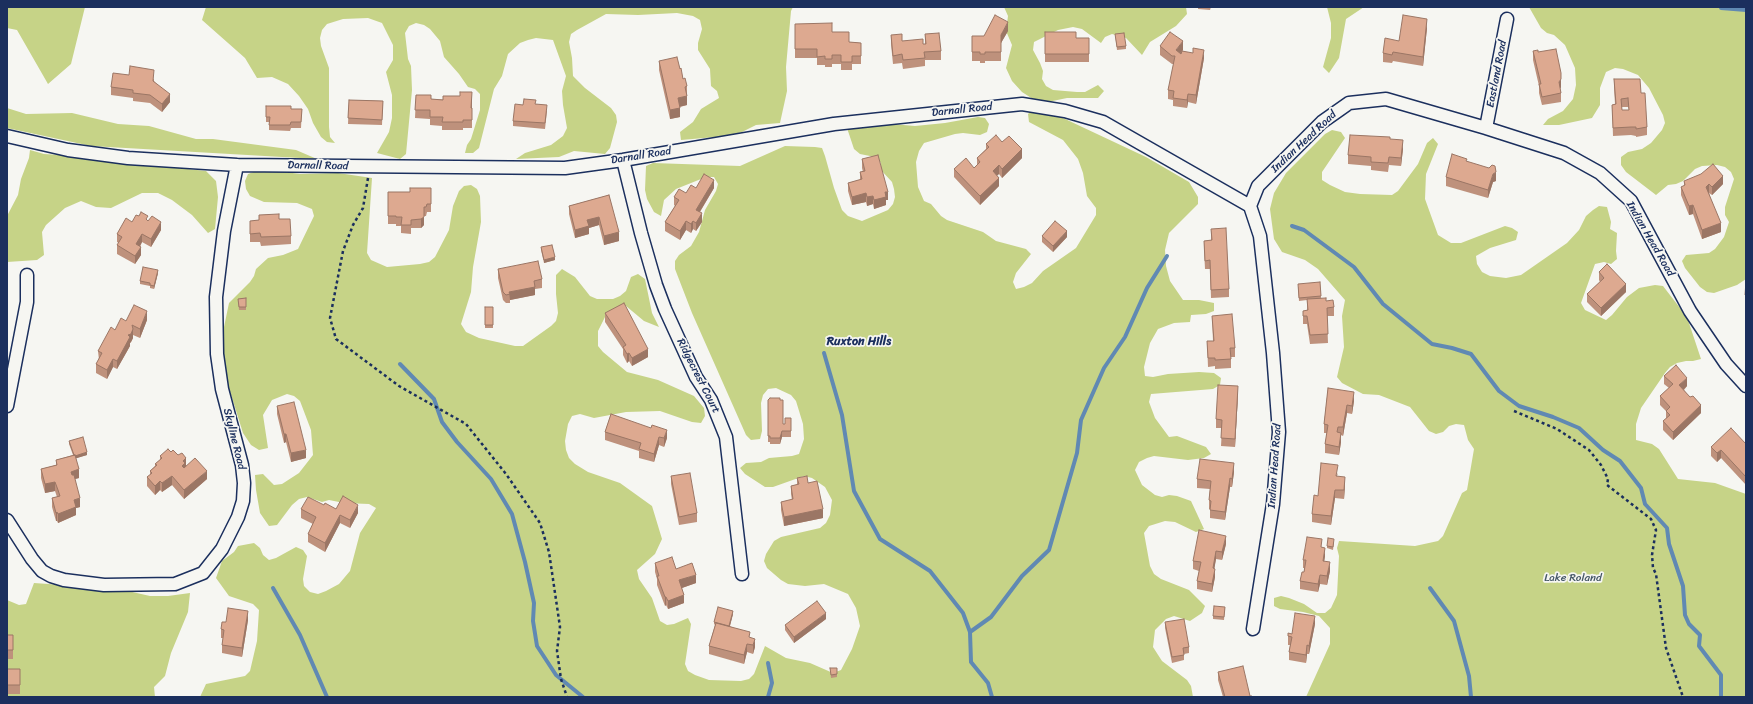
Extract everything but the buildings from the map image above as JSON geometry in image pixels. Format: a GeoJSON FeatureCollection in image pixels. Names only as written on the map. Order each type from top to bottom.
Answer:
{"type":"FeatureCollection","features":[{"type":"Feature","properties":{"kind":"street","name":"Eastland Road"},"geometry":{"type":"LineString","coordinates":[[1486,128],[1507,19]]}},
{"type":"Feature","properties":{"kind":"street","name":"Indian Head Road"},"geometry":{"type":"LineString","coordinates":[[1253,629],[1273,504],[1279,432],[1273,353],[1260,236],[1250,206],[1258,186],[1322,122],[1349,103],[1386,99],[1486,128],[1564,153],[1600,173],[1631,201],[1690,310],[1726,364],[1746,386]]}},
{"type":"Feature","properties":{"kind":"street","name":"Darnall Road"},"geometry":{"type":"LineString","coordinates":[[7,136],[68,150],[128,158],[237,165],[565,168],[623,160],[834,124],[1022,104],[1065,110],[1103,122],[1250,206]]}},
{"type":"Feature","properties":{"kind":"street","name":"Ridgecrest Court"},"geometry":{"type":"LineString","coordinates":[[623,160],[641,233],[656,285],[665,309],[693,371],[711,400],[726,436],[742,574]]}},
{"type":"Feature","properties":{"kind":"street","name":"Skyline Road"},"geometry":{"type":"LineString","coordinates":[[7,520],[32,559],[42,571],[51,576],[64,580],[104,585],[175,584],[203,574],[222,549],[238,518],[243,501],[244,483],[238,448],[223,395],[216,347],[216,297],[224,231],[237,165]]}},
{"type":"Feature","properties":{"kind":"street"},"geometry":{"type":"LineString","coordinates":[[7,406],[27,302],[27,275]]}},
{"type":"Feature","properties":{"kind":"path"},"geometry":{"type":"LineString","coordinates":[[369,166],[368,186],[363,208],[343,251],[330,318],[336,339],[399,386],[466,424],[506,474],[540,523],[549,552],[560,627],[557,651],[561,679],[567,697]]}},
{"type":"Feature","properties":{"kind":"path"},"geometry":{"type":"LineString","coordinates":[[1514,411],[1557,429],[1589,450],[1601,465],[1608,479],[1608,486],[1651,519],[1656,530],[1652,555],[1653,568],[1656,574],[1666,648],[1683,697]]}},
{"type":"Feature","properties":{"kind":"green space"},"geometry":{"type":"Polygon","coordinates":[[[7,7],[85,7],[71,64],[48,84],[17,30],[7,28],[7,7]]]}},
{"type":"Feature","properties":{"kind":"green space"},"geometry":{"type":"Polygon","coordinates":[[[206,7],[793,7],[791,11],[786,67],[787,91],[780,123],[756,125],[742,132],[727,136],[681,140],[680,132],[693,122],[701,109],[719,98],[717,91],[711,86],[710,69],[698,50],[698,43],[702,29],[700,20],[693,16],[677,13],[638,15],[606,14],[571,34],[569,42],[573,76],[585,88],[611,108],[616,115],[617,122],[610,148],[605,154],[574,151],[559,157],[516,159],[525,153],[551,145],[563,136],[567,128],[562,91],[566,76],[553,40],[536,38],[520,43],[508,54],[502,76],[494,89],[479,148],[473,153],[465,153],[480,110],[480,94],[475,89],[468,87],[444,57],[440,41],[430,29],[424,25],[416,23],[409,26],[405,33],[408,59],[411,66],[412,90],[406,154],[400,159],[377,153],[389,132],[392,118],[392,95],[386,72],[393,60],[393,45],[382,23],[368,18],[343,19],[327,24],[322,30],[320,38],[321,46],[329,68],[330,137],[335,143],[327,142],[321,137],[313,123],[308,109],[288,84],[272,77],[257,78],[245,58],[202,20],[206,7]]]}},
{"type":"Feature","properties":{"kind":"green space"},"geometry":{"type":"Polygon","coordinates":[[[1004,7],[1186,7],[1187,14],[1176,26],[1150,42],[1142,55],[1126,38],[1112,34],[1105,37],[1101,43],[1082,29],[1073,27],[1058,30],[1034,42],[1033,50],[1043,71],[1042,79],[1046,86],[1053,90],[1085,92],[1098,85],[1104,91],[1098,98],[1067,98],[1043,103],[1036,101],[1022,92],[1012,81],[1006,68],[1012,45],[1006,31],[1008,16],[1004,7]]]}},
{"type":"Feature","properties":{"kind":"green space"},"geometry":{"type":"Polygon","coordinates":[[[1327,7],[1364,7],[1346,19],[1339,58],[1329,73],[1323,67],[1331,38],[1331,23],[1327,7]]]}},
{"type":"Feature","properties":{"kind":"green space"},"geometry":{"type":"Polygon","coordinates":[[[1529,7],[1746,7],[1746,279],[1737,285],[1714,293],[1707,292],[1700,287],[1685,268],[1682,261],[1686,255],[1709,253],[1715,249],[1724,237],[1729,222],[1725,215],[1725,207],[1734,179],[1731,172],[1725,167],[1717,165],[1702,166],[1695,169],[1683,181],[1668,185],[1656,195],[1626,172],[1621,165],[1621,157],[1628,152],[1642,149],[1651,143],[1662,130],[1665,123],[1663,115],[1649,88],[1638,75],[1623,69],[1615,68],[1606,72],[1600,88],[1600,105],[1592,118],[1559,125],[1543,125],[1548,119],[1563,111],[1573,99],[1576,85],[1575,68],[1565,45],[1554,35],[1547,33],[1541,28],[1529,7]]]}},
{"type":"Feature","properties":{"kind":"green space"},"geometry":{"type":"Polygon","coordinates":[[[7,108],[26,114],[72,113],[118,124],[149,126],[196,139],[213,139],[296,150],[317,159],[91,146],[7,128],[7,108]]]}},
{"type":"Feature","properties":{"kind":"green space"},"geometry":{"type":"Polygon","coordinates":[[[1033,109],[1063,118],[1146,157],[1189,182],[1198,197],[1198,204],[1169,233],[1165,250],[1166,266],[1170,281],[1183,300],[1199,300],[1214,303],[1214,311],[1206,314],[1191,315],[1190,322],[1174,323],[1158,329],[1150,343],[1144,367],[1145,376],[1153,377],[1168,374],[1199,372],[1214,373],[1221,378],[1220,385],[1213,389],[1151,394],[1149,402],[1155,418],[1169,437],[1177,436],[1206,447],[1211,454],[1204,458],[1188,460],[1154,456],[1139,462],[1135,470],[1142,485],[1155,495],[1162,497],[1169,495],[1177,496],[1191,501],[1204,529],[1196,532],[1175,522],[1165,521],[1149,526],[1144,533],[1150,566],[1154,574],[1161,579],[1189,590],[1205,606],[1202,613],[1190,621],[1174,616],[1166,619],[1155,630],[1153,647],[1162,661],[1187,680],[1191,686],[1193,697],[200,697],[206,684],[245,676],[250,671],[257,641],[259,610],[253,604],[229,596],[216,578],[222,561],[234,552],[238,546],[254,543],[269,560],[276,558],[296,547],[303,550],[307,556],[303,579],[304,586],[310,592],[318,594],[339,584],[350,571],[360,533],[376,508],[369,504],[344,503],[329,500],[322,502],[307,497],[299,499],[292,505],[277,525],[269,526],[260,513],[255,475],[263,474],[274,485],[282,484],[299,473],[313,455],[311,430],[300,401],[294,396],[287,394],[272,400],[263,415],[268,448],[259,450],[251,445],[243,433],[222,366],[224,327],[229,303],[250,282],[256,269],[268,258],[283,255],[298,249],[314,216],[312,209],[297,203],[264,202],[250,196],[246,189],[245,181],[248,174],[262,169],[300,174],[338,173],[372,178],[367,253],[371,260],[387,267],[420,264],[429,262],[435,257],[449,230],[453,206],[459,191],[464,186],[471,185],[477,189],[480,196],[481,222],[473,267],[471,292],[461,324],[466,332],[479,338],[515,346],[523,346],[551,326],[556,321],[558,313],[556,275],[562,269],[575,277],[590,296],[597,299],[613,299],[620,296],[626,291],[631,277],[638,274],[645,279],[652,313],[659,327],[644,321],[626,306],[618,306],[605,317],[598,331],[598,346],[627,372],[658,380],[694,396],[704,408],[705,416],[701,423],[692,422],[660,411],[626,412],[594,418],[580,414],[572,416],[568,424],[565,441],[566,450],[569,458],[575,464],[588,472],[620,483],[652,506],[662,539],[655,554],[637,570],[639,579],[652,598],[660,621],[667,625],[674,624],[688,618],[691,624],[685,664],[688,671],[709,680],[741,681],[749,679],[754,674],[765,646],[786,658],[810,663],[833,673],[841,670],[852,649],[860,626],[856,608],[848,594],[824,584],[805,586],[788,584],[767,568],[764,561],[766,554],[774,541],[781,537],[820,528],[826,523],[830,515],[832,500],[825,487],[812,478],[804,476],[773,487],[765,487],[745,474],[740,468],[746,463],[761,462],[769,458],[799,454],[804,439],[803,424],[796,401],[791,395],[776,388],[768,389],[763,395],[761,403],[762,431],[760,439],[751,440],[746,435],[692,313],[675,269],[675,261],[679,255],[691,246],[699,232],[705,210],[716,191],[718,184],[714,177],[706,177],[676,189],[664,200],[661,216],[654,212],[647,199],[645,190],[646,166],[653,163],[740,166],[785,146],[822,148],[842,210],[848,216],[862,221],[888,210],[893,204],[895,197],[894,189],[892,182],[881,170],[881,163],[875,157],[860,154],[854,149],[846,125],[869,122],[915,126],[945,123],[978,117],[985,118],[989,124],[987,132],[980,135],[963,133],[955,134],[924,143],[919,151],[916,162],[918,187],[924,201],[931,204],[941,216],[947,220],[983,232],[996,241],[1026,249],[1031,254],[1016,273],[1013,282],[1016,289],[1032,283],[1043,271],[1076,248],[1096,215],[1096,208],[1087,196],[1083,173],[1078,159],[1063,140],[1029,122],[1028,114],[1033,109]]]}},
{"type":"Feature","properties":{"kind":"green space","name":"Lake Roland"},"geometry":{"type":"Polygon","coordinates":[[[1332,130],[1341,132],[1345,138],[1322,172],[1322,180],[1345,192],[1360,194],[1392,195],[1398,191],[1418,164],[1427,143],[1433,138],[1438,144],[1426,174],[1425,199],[1438,235],[1451,243],[1461,243],[1505,226],[1518,232],[1516,240],[1490,248],[1476,256],[1477,264],[1482,272],[1490,276],[1506,278],[1521,275],[1567,243],[1579,230],[1586,216],[1593,210],[1599,206],[1607,207],[1611,222],[1610,229],[1617,233],[1617,259],[1611,264],[1604,262],[1595,264],[1581,303],[1585,310],[1606,320],[1627,297],[1639,288],[1655,285],[1663,286],[1687,317],[1701,359],[1677,363],[1670,367],[1665,373],[1641,408],[1636,424],[1636,440],[1652,444],[1659,449],[1678,479],[1715,483],[1746,494],[1746,697],[1306,697],[1330,644],[1330,628],[1319,616],[1280,609],[1274,606],[1274,598],[1281,596],[1289,598],[1304,604],[1317,613],[1325,613],[1331,608],[1337,595],[1339,556],[1337,548],[1339,541],[1415,546],[1438,541],[1443,536],[1462,493],[1467,490],[1474,449],[1468,440],[1464,425],[1456,424],[1449,426],[1443,432],[1436,434],[1429,431],[1410,407],[1379,395],[1363,394],[1342,383],[1337,377],[1344,347],[1342,316],[1345,300],[1318,269],[1305,260],[1282,252],[1274,239],[1270,209],[1274,193],[1286,173],[1325,134],[1332,130]]]}},
{"type":"Feature","properties":{"kind":"green space"},"geometry":{"type":"Polygon","coordinates":[[[30,150],[44,154],[206,171],[216,181],[218,197],[215,229],[208,233],[192,215],[172,200],[158,193],[142,193],[111,208],[96,207],[81,201],[65,208],[46,225],[42,232],[44,255],[37,260],[7,262],[7,216],[18,195],[21,179],[29,158],[30,150]]]}},
{"type":"Feature","properties":{"kind":"green space"},"geometry":{"type":"Polygon","coordinates":[[[34,583],[119,589],[150,596],[168,596],[190,593],[188,612],[171,653],[165,676],[154,687],[155,697],[7,697],[7,600],[19,605],[26,604],[34,583]]]}},
{"type":"Feature","properties":{"kind":"waterway"},"geometry":{"type":"LineString","coordinates":[[1721,8],[1746,10]]}},
{"type":"Feature","properties":{"kind":"waterway"},"geometry":{"type":"LineString","coordinates":[[1292,226],[1304,230],[1354,267],[1383,304],[1432,344],[1471,354],[1499,391],[1519,406],[1553,417],[1579,428],[1603,450],[1620,461],[1641,488],[1645,504],[1667,528],[1669,544],[1683,586],[1685,615],[1689,624],[1700,635],[1699,646],[1721,675],[1721,697]]}},
{"type":"Feature","properties":{"kind":"waterway"},"geometry":{"type":"LineString","coordinates":[[970,632],[991,617],[1022,576],[1049,550],[1077,453],[1081,420],[1104,368],[1125,337],[1147,288],[1167,256]]}},
{"type":"Feature","properties":{"kind":"waterway"},"geometry":{"type":"LineString","coordinates":[[824,353],[842,415],[854,491],[880,539],[930,571],[963,613],[970,632],[971,662],[988,683],[992,697]]}},
{"type":"Feature","properties":{"kind":"waterway"},"geometry":{"type":"LineString","coordinates":[[400,364],[434,399],[442,422],[457,442],[491,479],[512,514],[534,603],[533,621],[537,646],[556,675],[583,697]]}},
{"type":"Feature","properties":{"kind":"waterway"},"geometry":{"type":"LineString","coordinates":[[273,588],[300,635],[327,697]]}},
{"type":"Feature","properties":{"kind":"waterway"},"geometry":{"type":"LineString","coordinates":[[1430,588],[1454,621],[1469,676],[1471,697]]}},
{"type":"Feature","properties":{"kind":"waterway"},"geometry":{"type":"LineString","coordinates":[[768,663],[772,683],[768,697]]}},
{"type":"Feature","properties":{"kind":"district","name":"Ruxton Hills"},"geometry":{"type":"Point","coordinates":[859,342]}}]}
